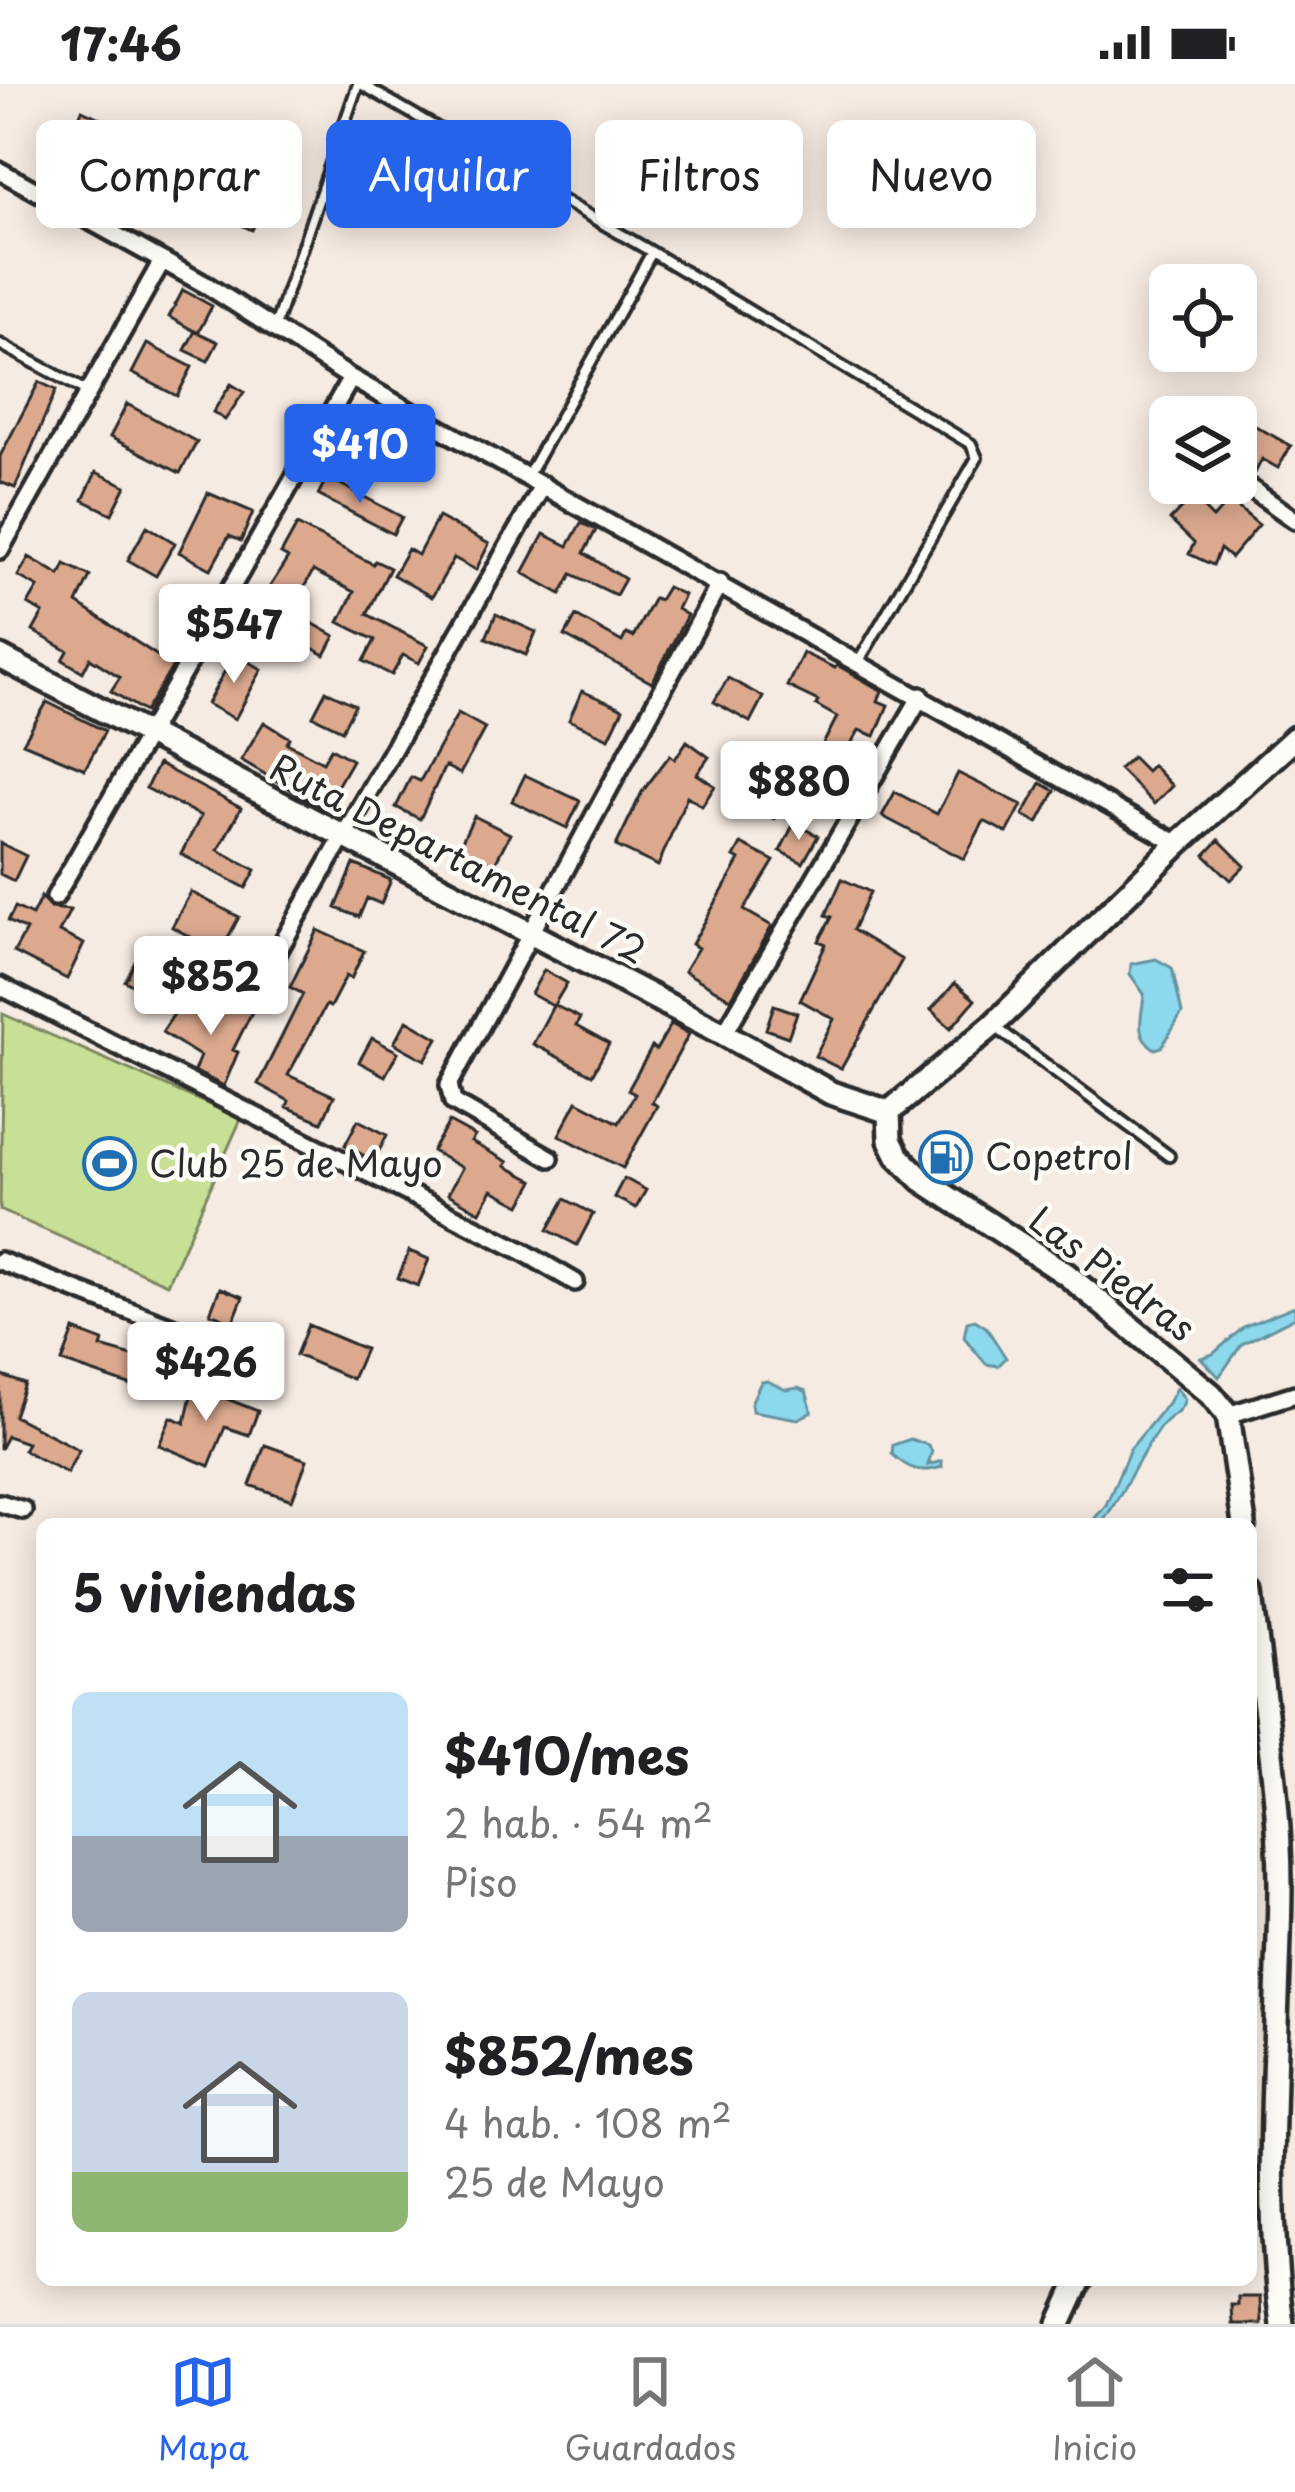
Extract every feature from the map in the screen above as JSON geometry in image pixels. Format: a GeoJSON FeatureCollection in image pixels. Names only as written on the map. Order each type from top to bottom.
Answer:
{"type":"FeatureCollection","features":[{"type":"Feature","properties":{"kind":"main road","name":"Ruta Departamental 72"},"geometry":{"type":"LineString","coordinates":[[0,657],[831,1093],[889,1112]]}},
{"type":"Feature","properties":{"kind":"main road"},"geometry":{"type":"LineString","coordinates":[[889,1112],[993,1025],[1178,844],[1295,738]]}},
{"type":"Feature","properties":{"kind":"main road","name":"Las Piedras"},"geometry":{"type":"LineString","coordinates":[[889,1112],[890,1140],[898,1156],[922,1180],[1066,1274],[1185,1371],[1228,1415]]}},
{"type":"Feature","properties":{"kind":"main road"},"geometry":{"type":"LineString","coordinates":[[1228,1415],[1243,1518]]}},
{"type":"Feature","properties":{"kind":"main road"},"geometry":{"type":"LineString","coordinates":[[1257,1633],[1286,1828],[1286,1997],[1262,2203],[1282,2324]]}},
{"type":"Feature","properties":{"kind":"main road"},"geometry":{"type":"LineString","coordinates":[[1060,2324],[1077,2286]]}},
{"type":"Feature","properties":{"kind":"street"},"geometry":{"type":"LineString","coordinates":[[0,171],[208,286],[351,378],[1178,844]]}},
{"type":"Feature","properties":{"kind":"street"},"geometry":{"type":"LineString","coordinates":[[0,550],[162,261]]}},
{"type":"Feature","properties":{"kind":"street"},"geometry":{"type":"LineString","coordinates":[[56,897],[351,378]]}},
{"type":"Feature","properties":{"kind":"street"},"geometry":{"type":"LineString","coordinates":[[261,981],[543,485]]}},
{"type":"Feature","properties":{"kind":"street"},"geometry":{"type":"LineString","coordinates":[[1257,493],[1295,520]]}},
{"type":"Feature","properties":{"kind":"street"},"geometry":{"type":"LineString","coordinates":[[550,1158],[453,1102],[449,1085],[720,583]]}},
{"type":"Feature","properties":{"kind":"street"},"geometry":{"type":"LineString","coordinates":[[724,1034],[922,696]]}},
{"type":"Feature","properties":{"kind":"street"},"geometry":{"type":"LineString","coordinates":[[0,986],[575,1282]]}},
{"type":"Feature","properties":{"kind":"street"},"geometry":{"type":"LineString","coordinates":[[0,1261],[268,1364]]}},
{"type":"Feature","properties":{"kind":"street"},"geometry":{"type":"LineString","coordinates":[[1228,1415],[1295,1394]]}},
{"type":"Feature","properties":{"kind":"street"},"geometry":{"type":"LineString","coordinates":[[0,1503],[23,1510]]}},
{"type":"Feature","properties":{"kind":"lane"},"geometry":{"type":"LineString","coordinates":[[273,331],[359,84],[652,252],[976,450],[977,458],[859,661]]}},
{"type":"Feature","properties":{"kind":"lane"},"geometry":{"type":"LineString","coordinates":[[527,476],[652,252]]}},
{"type":"Feature","properties":{"kind":"lane"},"geometry":{"type":"LineString","coordinates":[[0,344],[88,392]]}},
{"type":"Feature","properties":{"kind":"lane"},"geometry":{"type":"LineString","coordinates":[[993,1025],[1169,1156]]}},
{"type":"Feature","properties":{"kind":"green space","name":"Club 25 de Mayo"},"geometry":{"type":"Polygon","coordinates":[[[3,1014],[241,1119],[167,1284],[0,1210],[3,1014]]]}},
{"type":"Feature","properties":{"kind":"water"},"geometry":{"type":"Polygon","coordinates":[[[1156,959],[1172,968],[1182,1013],[1162,1047],[1155,1049],[1141,1031],[1144,994],[1130,974],[1131,964],[1156,959]]]}},
{"type":"Feature","properties":{"kind":"water"},"geometry":{"type":"Polygon","coordinates":[[[1295,1306],[1295,1317],[1242,1344],[1219,1377],[1201,1358],[1213,1354],[1245,1326],[1295,1306]]]}},
{"type":"Feature","properties":{"kind":"water"},"geometry":{"type":"Polygon","coordinates":[[[975,1320],[986,1327],[1006,1358],[998,1366],[986,1364],[964,1337],[967,1322],[975,1320]]]}},
{"type":"Feature","properties":{"kind":"water"},"geometry":{"type":"Polygon","coordinates":[[[761,1382],[786,1390],[806,1391],[812,1412],[798,1419],[752,1411],[761,1382]]]}},
{"type":"Feature","properties":{"kind":"water"},"geometry":{"type":"Polygon","coordinates":[[[1176,1388],[1185,1399],[1153,1438],[1105,1518],[1095,1518],[1106,1505],[1130,1449],[1176,1388]]]}},
{"type":"Feature","properties":{"kind":"water"},"geometry":{"type":"Polygon","coordinates":[[[910,1439],[928,1445],[932,1451],[928,1465],[942,1461],[942,1467],[915,1469],[892,1454],[893,1445],[910,1439]]]}},
{"type":"Feature","properties":{"kind":"building"},"geometry":{"type":"Polygon","coordinates":[[[82,110],[104,120],[78,120],[82,110]]]}},
{"type":"Feature","properties":{"kind":"building"},"geometry":{"type":"Polygon","coordinates":[[[183,290],[212,306],[198,333],[169,317],[183,290]]]}},
{"type":"Feature","properties":{"kind":"building"},"geometry":{"type":"Polygon","coordinates":[[[195,331],[218,342],[208,361],[185,350],[195,331]]]}},
{"type":"Feature","properties":{"kind":"building"},"geometry":{"type":"Polygon","coordinates":[[[147,344],[192,367],[177,396],[132,373],[147,344]]]}},
{"type":"Feature","properties":{"kind":"building"},"geometry":{"type":"Polygon","coordinates":[[[39,382],[56,390],[15,488],[0,482],[0,456],[39,382]]]}},
{"type":"Feature","properties":{"kind":"building"},"geometry":{"type":"Polygon","coordinates":[[[231,384],[244,392],[225,420],[213,412],[231,384]]]}},
{"type":"Feature","properties":{"kind":"building"},"geometry":{"type":"Polygon","coordinates":[[[127,404],[197,442],[180,473],[110,437],[127,404]]]}},
{"type":"Feature","properties":{"kind":"building"},"geometry":{"type":"Polygon","coordinates":[[[1257,427],[1291,446],[1278,468],[1262,459],[1257,469],[1257,427]]]}},
{"type":"Feature","properties":{"kind":"building"},"geometry":{"type":"Polygon","coordinates":[[[96,472],[126,486],[112,514],[83,500],[96,472]]]}},
{"type":"Feature","properties":{"kind":"building"},"geometry":{"type":"Polygon","coordinates":[[[327,477],[402,517],[393,534],[318,495],[327,477]]]}},
{"type":"Feature","properties":{"kind":"building"},"geometry":{"type":"Polygon","coordinates":[[[208,493],[253,512],[241,541],[229,536],[211,569],[179,552],[208,493]]]}},
{"type":"Feature","properties":{"kind":"building"},"geometry":{"type":"Polygon","coordinates":[[[1185,504],[1199,504],[1213,518],[1225,504],[1234,504],[1259,525],[1231,558],[1220,549],[1213,565],[1189,554],[1194,543],[1170,520],[1185,504]]]}},
{"type":"Feature","properties":{"kind":"building"},"geometry":{"type":"Polygon","coordinates":[[[438,517],[489,544],[476,570],[454,558],[432,597],[393,575],[408,549],[418,555],[438,517]]]}},
{"type":"Feature","properties":{"kind":"building"},"geometry":{"type":"Polygon","coordinates":[[[581,523],[596,530],[584,553],[625,579],[616,595],[572,574],[561,594],[523,573],[544,534],[568,546],[581,523]]]}},
{"type":"Feature","properties":{"kind":"building"},"geometry":{"type":"Polygon","coordinates":[[[297,525],[390,568],[367,614],[428,646],[419,663],[403,655],[392,675],[364,661],[375,640],[339,622],[354,592],[313,571],[291,611],[335,636],[325,655],[252,615],[288,558],[281,554],[297,525]]]}},
{"type":"Feature","properties":{"kind":"building"},"geometry":{"type":"Polygon","coordinates":[[[147,526],[175,543],[156,576],[128,560],[147,526]]]}},
{"type":"Feature","properties":{"kind":"building"},"geometry":{"type":"Polygon","coordinates":[[[29,557],[60,575],[65,564],[90,576],[77,603],[173,666],[145,712],[111,691],[120,677],[90,658],[83,672],[63,660],[68,651],[33,631],[43,613],[28,604],[38,587],[18,576],[29,557]]]}},
{"type":"Feature","properties":{"kind":"building"},"geometry":{"type":"Polygon","coordinates":[[[667,587],[684,595],[677,609],[687,615],[652,683],[565,636],[576,616],[622,642],[626,634],[633,637],[654,598],[659,600],[667,587]]]}},
{"type":"Feature","properties":{"kind":"building"},"geometry":{"type":"Polygon","coordinates":[[[496,614],[536,632],[526,655],[486,638],[496,614]]]}},
{"type":"Feature","properties":{"kind":"building"},"geometry":{"type":"Polygon","coordinates":[[[803,653],[837,665],[882,691],[878,701],[888,705],[875,736],[859,730],[838,769],[816,758],[837,717],[787,686],[803,653]]]}},
{"type":"Feature","properties":{"kind":"building"},"geometry":{"type":"Polygon","coordinates":[[[234,654],[262,669],[235,719],[207,704],[234,654]]]}},
{"type":"Feature","properties":{"kind":"building"},"geometry":{"type":"Polygon","coordinates":[[[728,678],[763,697],[750,722],[714,702],[728,678]]]}},
{"type":"Feature","properties":{"kind":"building"},"geometry":{"type":"Polygon","coordinates":[[[326,691],[355,705],[342,730],[313,716],[326,691]]]}},
{"type":"Feature","properties":{"kind":"building"},"geometry":{"type":"Polygon","coordinates":[[[582,691],[623,709],[609,738],[569,720],[582,691]]]}},
{"type":"Feature","properties":{"kind":"building"},"geometry":{"type":"Polygon","coordinates":[[[47,702],[105,731],[85,769],[23,743],[47,702]]]}},
{"type":"Feature","properties":{"kind":"building"},"geometry":{"type":"Polygon","coordinates":[[[458,713],[485,728],[460,774],[445,766],[420,819],[396,807],[411,777],[420,781],[458,713]]]}},
{"type":"Feature","properties":{"kind":"building"},"geometry":{"type":"Polygon","coordinates":[[[264,722],[290,738],[287,743],[323,762],[331,748],[352,760],[324,809],[241,760],[264,722]]]}},
{"type":"Feature","properties":{"kind":"building"},"geometry":{"type":"Polygon","coordinates":[[[687,741],[709,757],[697,774],[715,786],[702,806],[687,796],[658,866],[616,846],[642,792],[687,741]]]}},
{"type":"Feature","properties":{"kind":"building"},"geometry":{"type":"Polygon","coordinates":[[[1132,757],[1146,771],[1152,765],[1172,786],[1154,804],[1119,769],[1132,757]]]}},
{"type":"Feature","properties":{"kind":"building"},"geometry":{"type":"Polygon","coordinates":[[[158,764],[241,808],[218,850],[256,870],[246,888],[181,854],[201,816],[146,788],[158,764]]]}},
{"type":"Feature","properties":{"kind":"building"},"geometry":{"type":"Polygon","coordinates":[[[958,773],[1022,805],[1007,833],[984,821],[964,859],[882,816],[895,792],[937,814],[958,773]]]}},
{"type":"Feature","properties":{"kind":"building"},"geometry":{"type":"Polygon","coordinates":[[[525,775],[580,801],[567,828],[512,801],[525,775]]]}},
{"type":"Feature","properties":{"kind":"building"},"geometry":{"type":"Polygon","coordinates":[[[752,780],[785,801],[774,819],[740,797],[752,780]]]}},
{"type":"Feature","properties":{"kind":"building"},"geometry":{"type":"Polygon","coordinates":[[[1041,783],[1055,791],[1038,823],[1023,815],[1041,783]]]}},
{"type":"Feature","properties":{"kind":"building"},"geometry":{"type":"Polygon","coordinates":[[[474,816],[510,834],[494,865],[459,847],[474,816]]]}},
{"type":"Feature","properties":{"kind":"building"},"geometry":{"type":"Polygon","coordinates":[[[794,823],[818,836],[803,863],[780,851],[794,823]]]}},
{"type":"Feature","properties":{"kind":"building"},"geometry":{"type":"Polygon","coordinates":[[[1219,840],[1245,866],[1231,880],[1205,855],[1219,840]]]}},
{"type":"Feature","properties":{"kind":"building"},"geometry":{"type":"Polygon","coordinates":[[[0,843],[26,856],[14,881],[0,874],[0,843]]]}},
{"type":"Feature","properties":{"kind":"building"},"geometry":{"type":"Polygon","coordinates":[[[741,844],[774,861],[744,910],[772,926],[731,999],[684,971],[698,948],[692,944],[740,860],[734,857],[741,844]]]}},
{"type":"Feature","properties":{"kind":"building"},"geometry":{"type":"Polygon","coordinates":[[[354,864],[391,880],[381,904],[367,898],[359,917],[336,908],[354,864]]]}},
{"type":"Feature","properties":{"kind":"building"},"geometry":{"type":"Polygon","coordinates":[[[842,879],[870,892],[853,930],[902,960],[841,1069],[815,1056],[834,1019],[800,1000],[826,944],[819,941],[832,917],[826,915],[842,879]]]}},
{"type":"Feature","properties":{"kind":"building"},"geometry":{"type":"Polygon","coordinates":[[[191,892],[239,917],[220,953],[172,927],[191,892]]]}},
{"type":"Feature","properties":{"kind":"building"},"geometry":{"type":"Polygon","coordinates":[[[41,897],[50,908],[70,910],[59,932],[84,944],[67,979],[14,952],[26,930],[8,921],[15,907],[32,915],[41,897]]]}},
{"type":"Feature","properties":{"kind":"building"},"geometry":{"type":"Polygon","coordinates":[[[318,930],[364,951],[351,979],[346,976],[330,1007],[326,1005],[288,1075],[334,1096],[322,1122],[287,1107],[289,1101],[258,1084],[303,994],[290,987],[318,930]]]}},
{"type":"Feature","properties":{"kind":"building"},"geometry":{"type":"Polygon","coordinates":[[[136,960],[163,975],[151,996],[125,981],[136,960]]]}},
{"type":"Feature","properties":{"kind":"building"},"geometry":{"type":"Polygon","coordinates":[[[544,970],[567,983],[554,1005],[580,1018],[576,1026],[609,1044],[592,1075],[533,1044],[553,1006],[531,994],[544,970]]]}},
{"type":"Feature","properties":{"kind":"building"},"geometry":{"type":"Polygon","coordinates":[[[955,983],[975,1000],[951,1028],[931,1010],[955,983]]]}},
{"type":"Feature","properties":{"kind":"building"},"geometry":{"type":"Polygon","coordinates":[[[228,997],[253,1010],[233,1050],[238,1052],[224,1086],[194,1071],[200,1056],[162,1032],[180,1005],[213,1027],[228,997]]]}},
{"type":"Feature","properties":{"kind":"building"},"geometry":{"type":"Polygon","coordinates":[[[774,1005],[797,1013],[788,1037],[766,1029],[774,1005]]]}},
{"type":"Feature","properties":{"kind":"building"},"geometry":{"type":"Polygon","coordinates":[[[407,1020],[438,1038],[425,1060],[394,1043],[407,1020]]]}},
{"type":"Feature","properties":{"kind":"building"},"geometry":{"type":"Polygon","coordinates":[[[671,1024],[689,1034],[623,1168],[559,1135],[577,1101],[619,1123],[635,1094],[628,1090],[671,1024]]]}},
{"type":"Feature","properties":{"kind":"building"},"geometry":{"type":"Polygon","coordinates":[[[372,1038],[398,1052],[385,1076],[359,1062],[372,1038]]]}},
{"type":"Feature","properties":{"kind":"building"},"geometry":{"type":"Polygon","coordinates":[[[358,1120],[387,1135],[374,1161],[345,1145],[358,1120]]]}},
{"type":"Feature","properties":{"kind":"building"},"geometry":{"type":"Polygon","coordinates":[[[449,1122],[475,1136],[471,1142],[508,1162],[505,1166],[534,1181],[521,1205],[492,1190],[480,1212],[448,1194],[462,1168],[432,1151],[449,1122]]]}},
{"type":"Feature","properties":{"kind":"building"},"geometry":{"type":"Polygon","coordinates":[[[624,1178],[646,1190],[636,1208],[614,1197],[624,1178]]]}},
{"type":"Feature","properties":{"kind":"building"},"geometry":{"type":"Polygon","coordinates":[[[565,1199],[593,1214],[577,1245],[548,1230],[565,1199]]]}},
{"type":"Feature","properties":{"kind":"building"},"geometry":{"type":"Polygon","coordinates":[[[409,1251],[429,1259],[418,1286],[398,1278],[409,1251]]]}},
{"type":"Feature","properties":{"kind":"building"},"geometry":{"type":"Polygon","coordinates":[[[220,1288],[243,1297],[233,1322],[210,1313],[220,1288]]]}},
{"type":"Feature","properties":{"kind":"building"},"geometry":{"type":"Polygon","coordinates":[[[308,1325],[365,1349],[352,1379],[296,1355],[308,1325]]]}},
{"type":"Feature","properties":{"kind":"building"},"geometry":{"type":"Polygon","coordinates":[[[74,1330],[103,1341],[101,1347],[143,1359],[135,1387],[62,1362],[74,1330]]]}},
{"type":"Feature","properties":{"kind":"building"},"geometry":{"type":"Polygon","coordinates":[[[0,1375],[25,1384],[14,1416],[79,1450],[67,1473],[23,1450],[27,1443],[7,1436],[0,1449],[0,1375]]]}},
{"type":"Feature","properties":{"kind":"building"},"geometry":{"type":"Polygon","coordinates":[[[194,1381],[214,1385],[212,1393],[258,1411],[249,1435],[225,1427],[209,1466],[159,1445],[171,1417],[185,1423],[194,1381]]]}},
{"type":"Feature","properties":{"kind":"building"},"geometry":{"type":"Polygon","coordinates":[[[265,1445],[307,1460],[292,1500],[250,1485],[265,1445]]]}},
{"type":"Feature","properties":{"kind":"building"},"geometry":{"type":"Polygon","coordinates":[[[1238,2297],[1260,2297],[1261,2324],[1232,2324],[1231,2305],[1238,2305],[1238,2297]]]}},
{"type":"Feature","properties":{"kind":"place","name":"Copetrol"},"geometry":{"type":"Point","coordinates":[946,1157]}},
{"type":"Feature","properties":{"kind":"place","name":"Club 25 de Mayo"},"geometry":{"type":"Point","coordinates":[110,1164]}}]}
